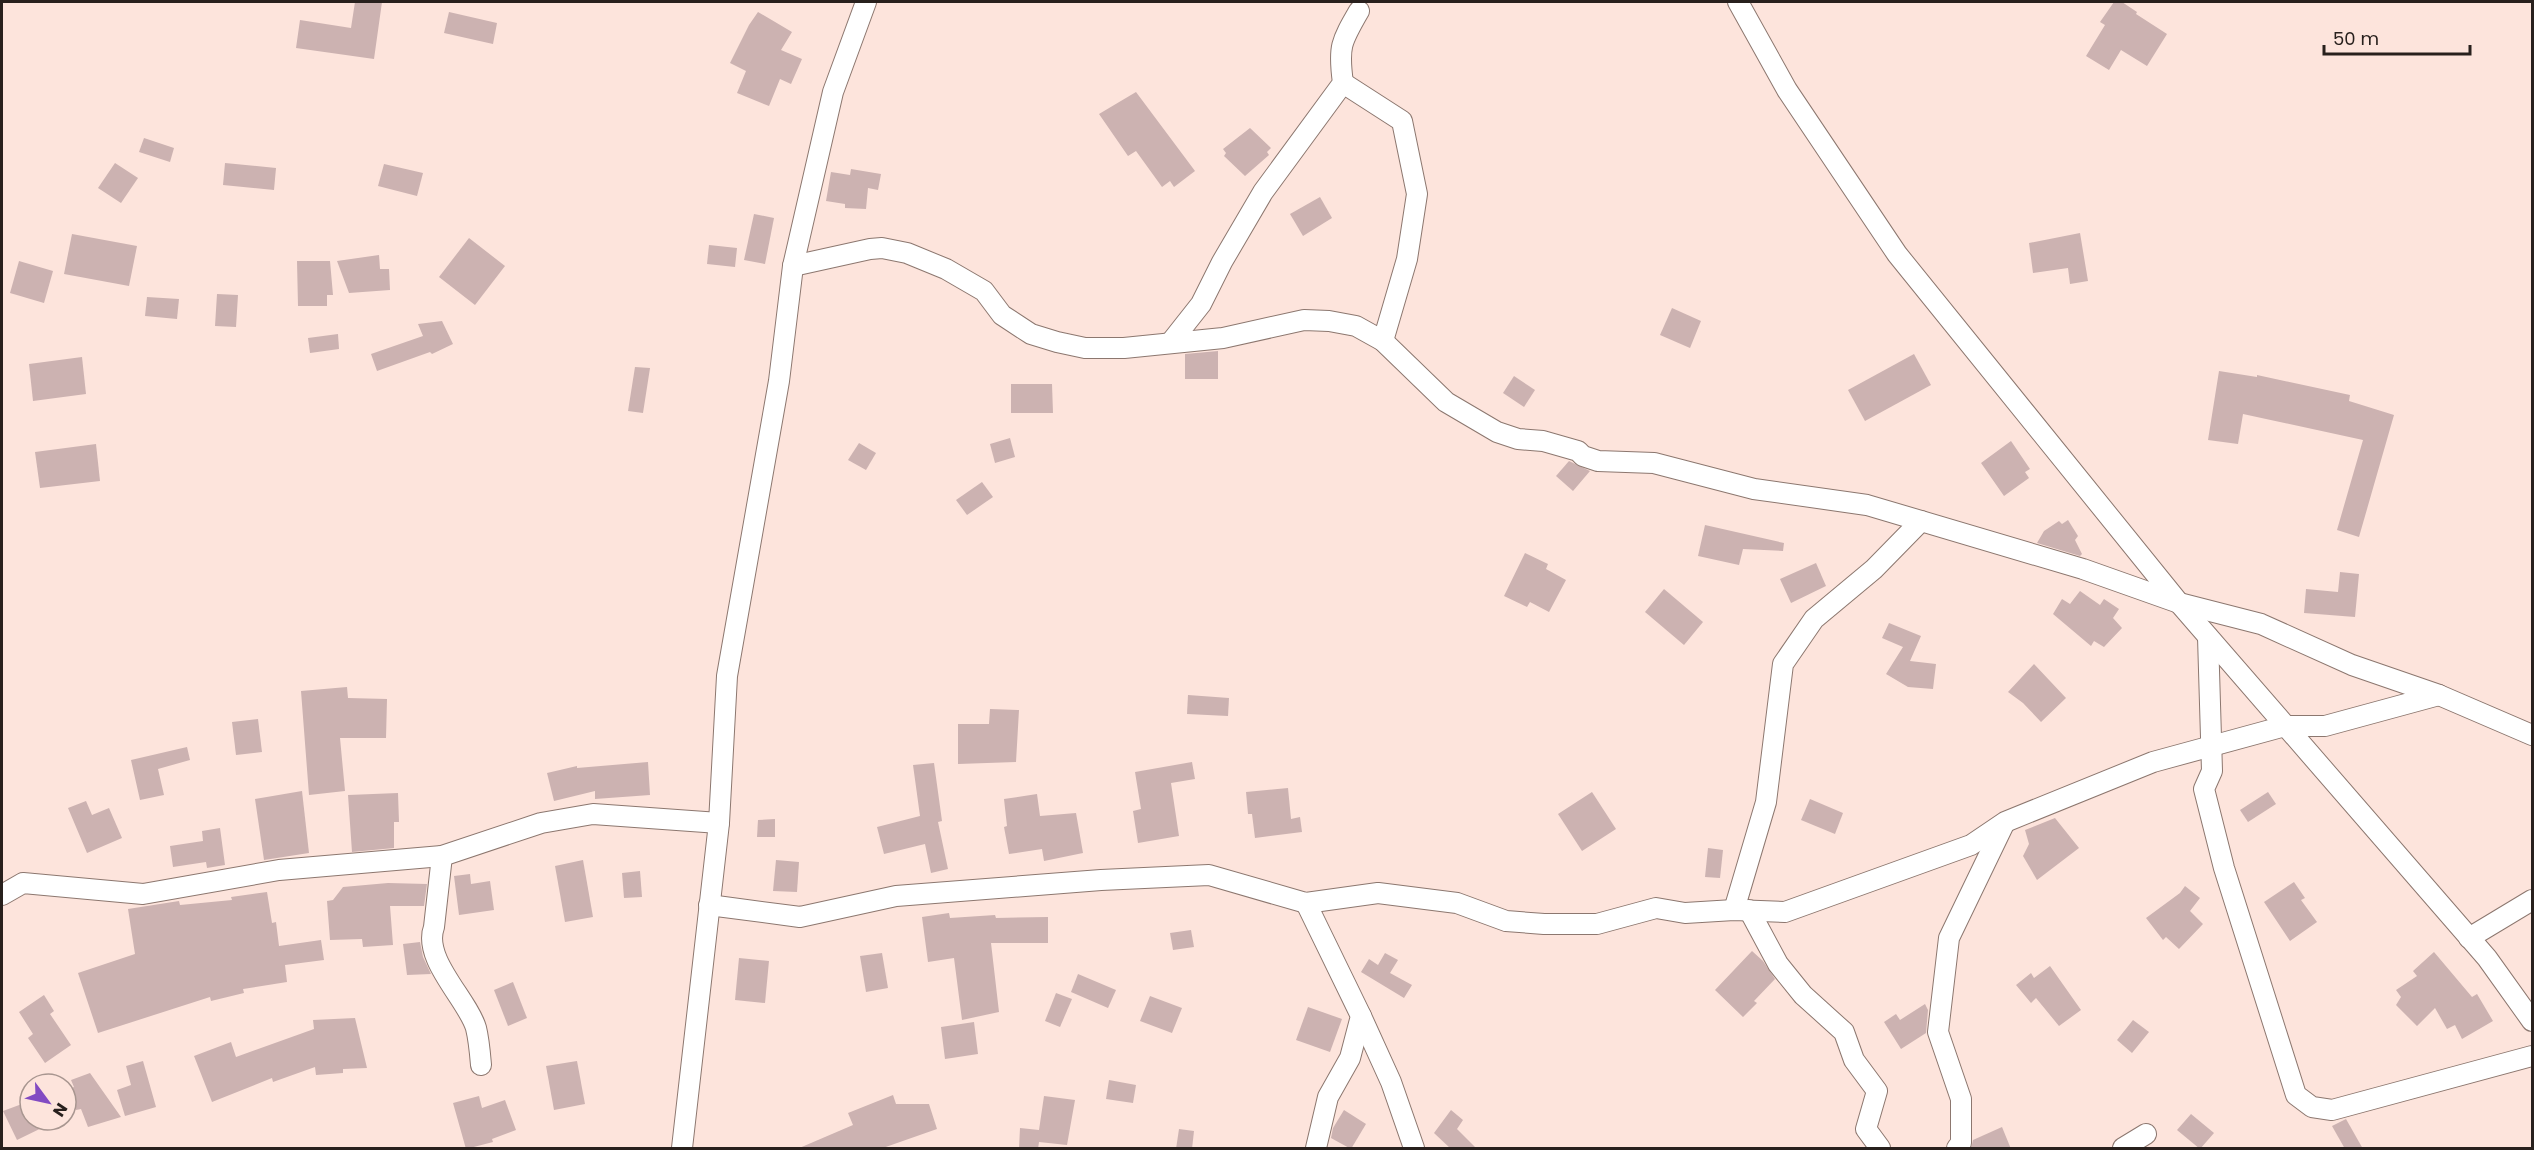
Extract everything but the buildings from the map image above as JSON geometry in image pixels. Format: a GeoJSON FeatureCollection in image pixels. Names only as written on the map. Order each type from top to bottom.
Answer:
{"type":"FeatureCollection","features":[{"type":"Feature","properties":{"kind":"street"},"geometry":{"type":"LineString","coordinates":[[682,1149],[719,823],[727,676],[779,381],[793,266],[833,92],[866,2]]}},
{"type":"Feature","properties":{"kind":"street"},"geometry":{"type":"LineString","coordinates":[[1738,2],[1787,90],[1897,254],[2179,603],[2487,958],[2532,1021]]}},
{"type":"Feature","properties":{"kind":"street"},"geometry":{"type":"LineString","coordinates":[[1172,342],[1201,304],[1222,262],[1263,192],[1343,83],[1339,55],[1342,39],[1355,5]]}},
{"type":"Feature","properties":{"kind":"street"},"geometry":{"type":"LineString","coordinates":[[1343,83],[1401,121],[1417,194],[1407,259],[1383,340]]}},
{"type":"Feature","properties":{"kind":"street"},"geometry":{"type":"LineString","coordinates":[[793,266],[882,248],[907,253],[946,269],[984,291],[1002,315],[1031,334],[1085,348],[1124,348],[1223,338],[1304,321],[1329,321],[1356,326],[1383,340],[1446,402],[1497,432],[1518,440],[1543,441],[1578,451],[1583,456],[1598,460],[1654,464],[1754,489],[1867,505],[2083,569],[2179,603],[2261,624],[2352,665],[2439,695],[2532,735]]}},
{"type":"Feature","properties":{"kind":"street"},"geometry":{"type":"LineString","coordinates":[[1880,1149],[1866,1129],[1877,1091],[1854,1060],[1844,1032],[1803,995],[1778,964],[1741,910],[1766,802],[1783,664],[1814,619],[1874,569],[1921,521]]}},
{"type":"Feature","properties":{"kind":"street"},"geometry":{"type":"LineString","coordinates":[[2208,637],[2212,771],[2204,789],[2224,868],[2296,1095],[2312,1107],[2332,1110],[2532,1056]]}},
{"type":"Feature","properties":{"kind":"street"},"geometry":{"type":"LineString","coordinates":[[709,905],[800,917],[896,896],[1101,880],[1209,875],[1306,903],[1378,893],[1457,903],[1506,921],[1544,924],[1597,924],[1656,908],[1685,913],[1741,910],[1785,912],[1971,845],[2006,822],[2153,762],[2285,726],[2325,726],[2439,695]]}},
{"type":"Feature","properties":{"kind":"street"},"geometry":{"type":"LineString","coordinates":[[2,895],[23,883],[143,894],[279,870],[442,856],[541,823],[593,814],[719,823]]}},
{"type":"Feature","properties":{"kind":"street"},"geometry":{"type":"LineString","coordinates":[[1957,1149],[1961,1143],[1961,1099],[1938,1032],[1949,938],[2006,822]]}},
{"type":"Feature","properties":{"kind":"street"},"geometry":{"type":"LineString","coordinates":[[442,856],[431,935],[442,971],[476,1026],[482,1065]]}},
{"type":"Feature","properties":{"kind":"street"},"geometry":{"type":"LineString","coordinates":[[2469,938],[2532,900]]}},
{"type":"Feature","properties":{"kind":"street"},"geometry":{"type":"LineString","coordinates":[[1306,903],[1391,1082],[1414,1149]]}},
{"type":"Feature","properties":{"kind":"street"},"geometry":{"type":"LineString","coordinates":[[1316,1149],[1328,1096],[1350,1058],[1361,1016]]}},
{"type":"Feature","properties":{"kind":"street"},"geometry":{"type":"LineString","coordinates":[[2123,1149],[2146,1134]]}}]}
